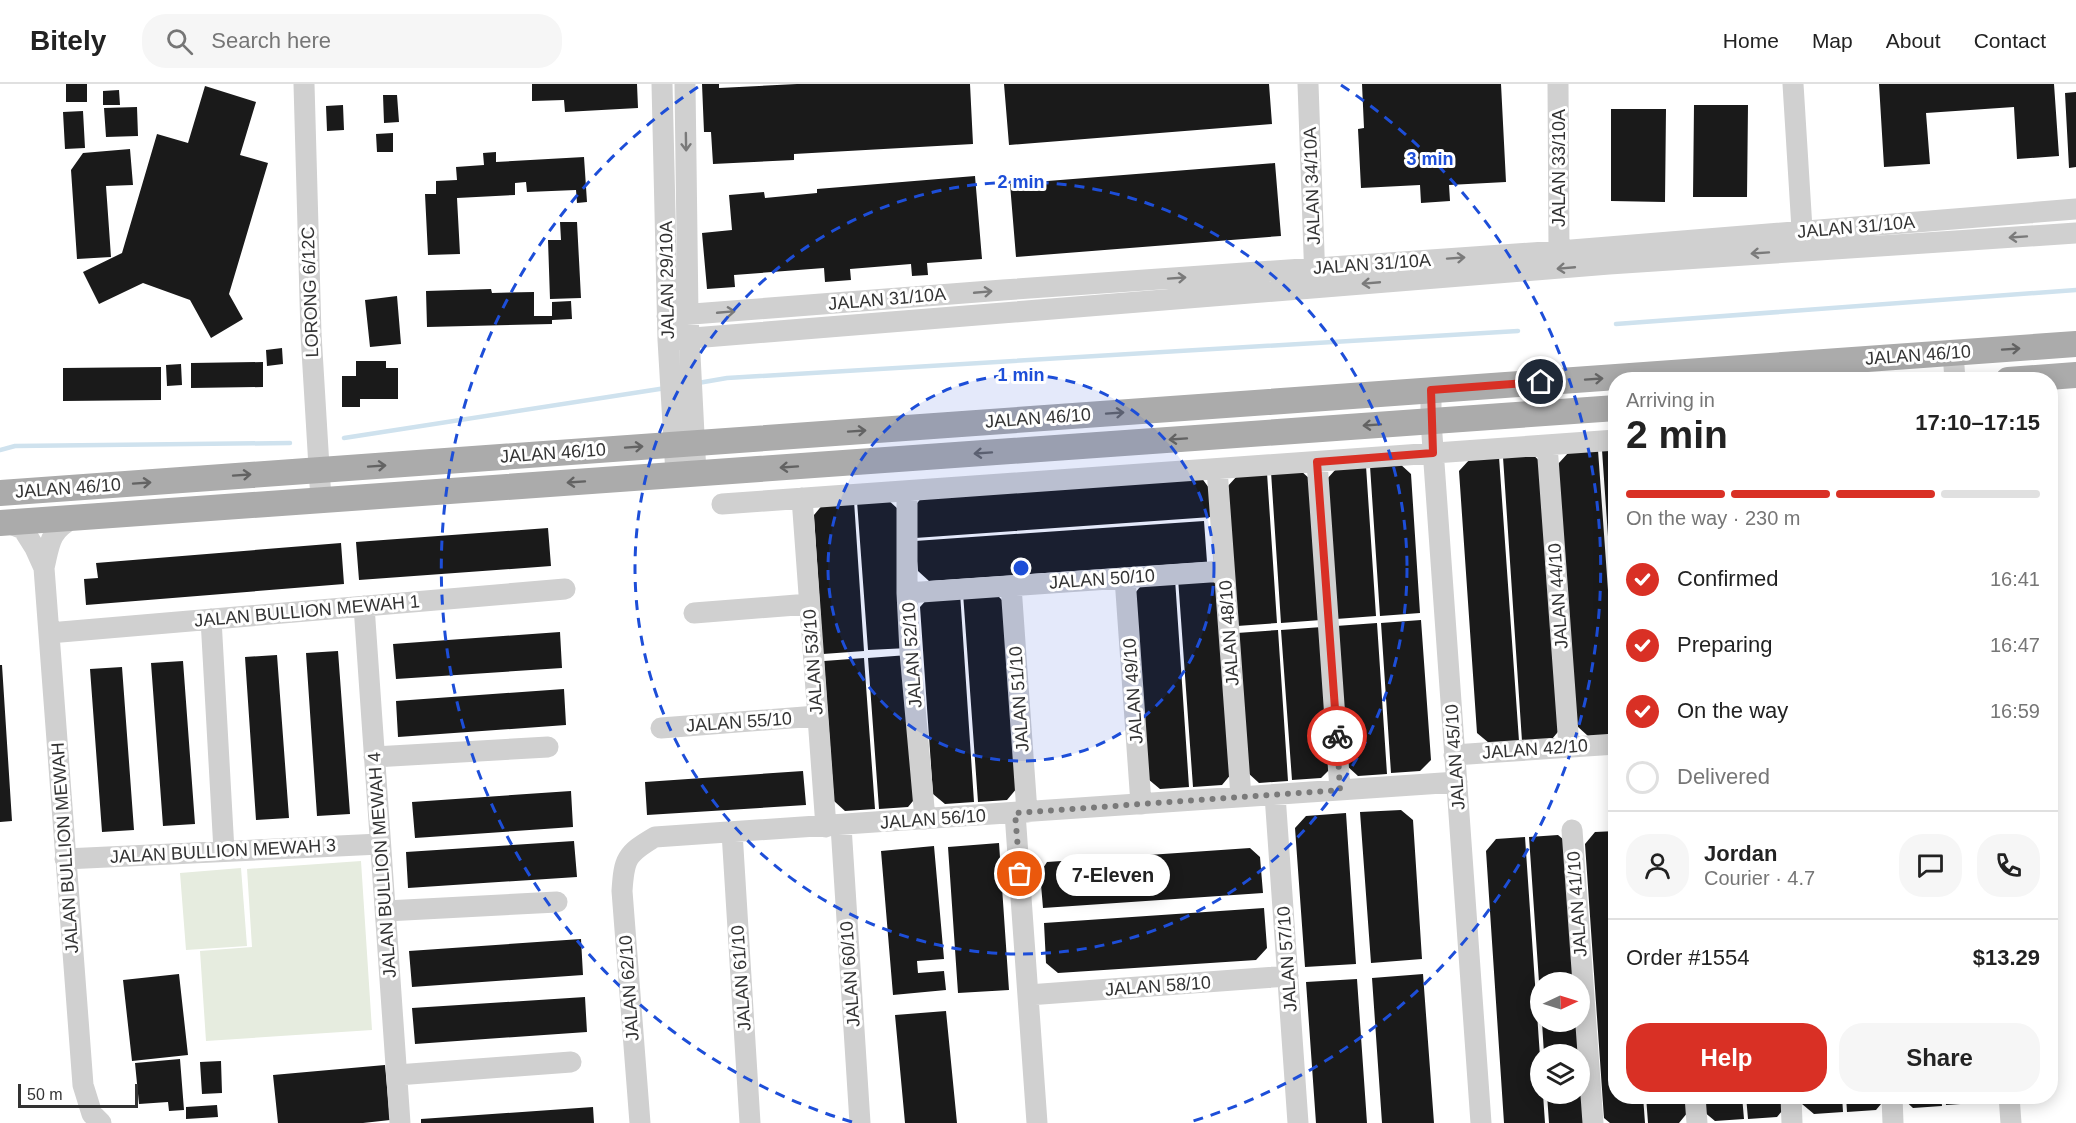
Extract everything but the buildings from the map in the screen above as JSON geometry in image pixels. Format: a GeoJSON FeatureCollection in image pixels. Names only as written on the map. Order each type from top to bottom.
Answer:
{"type":"FeatureCollection","features":[{"type":"Feature","properties":{"kind":"main road","name":"JALAN 46/10"},"geometry":{"type":"LineString","coordinates":[[1685,372],[2076,344]]}},
{"type":"Feature","properties":{"kind":"main road"},"geometry":{"type":"LineString","coordinates":[[2058,376],[2076,375]]}},
{"type":"Feature","properties":{"kind":"main road","name":"JALAN 46/10"},"geometry":{"type":"LineString","coordinates":[[0,493],[1608,377]]}},
{"type":"Feature","properties":{"kind":"main road","name":"JALAN 46/10"},"geometry":{"type":"LineString","coordinates":[[4,523],[1608,409]]}},
{"type":"Feature","properties":{"kind":"street","name":"LORONG 6/12C"},"geometry":{"type":"LineString","coordinates":[[304,84],[311,334],[321,500]]}},
{"type":"Feature","properties":{"kind":"street","name":"JALAN 29/10A"},"geometry":{"type":"LineString","coordinates":[[662,84],[678,316]]}},
{"type":"Feature","properties":{"kind":"street","name":"JALAN 29/10A"},"geometry":{"type":"LineString","coordinates":[[685,84],[678,339],[686,474]]}},
{"type":"Feature","properties":{"kind":"street","name":"JALAN 34/10A"},"geometry":{"type":"LineString","coordinates":[[1308,84],[1315,278]]}},
{"type":"Feature","properties":{"kind":"street","name":"JALAN 33/10A"},"geometry":{"type":"LineString","coordinates":[[1558,84],[1559,251]]}},
{"type":"Feature","properties":{"kind":"street"},"geometry":{"type":"LineString","coordinates":[[1793,84],[1802,241]]}},
{"type":"Feature","properties":{"kind":"street","name":"JALAN 31/10A"},"geometry":{"type":"LineString","coordinates":[[678,316],[1003,290],[1315,278],[1802,241],[2076,209]]}},
{"type":"Feature","properties":{"kind":"street","name":"JALAN 31/10A"},"geometry":{"type":"LineString","coordinates":[[678,339],[1315,278],[1559,251],[2076,233]]}},
{"type":"Feature","properties":{"kind":"street"},"geometry":{"type":"LineString","coordinates":[[1953,353],[1954,372]]}},
{"type":"Feature","properties":{"kind":"street","name":"JALAN 45/10"},"geometry":{"type":"LineString","coordinates":[[1431,390],[1433,453],[1481,1123]]}},
{"type":"Feature","properties":{"kind":"street"},"geometry":{"type":"LineString","coordinates":[[722,504],[1608,441]]}},
{"type":"Feature","properties":{"kind":"street","name":"JALAN 44/10"},"geometry":{"type":"LineString","coordinates":[[1547,445],[1569,747]]}},
{"type":"Feature","properties":{"kind":"street"},"geometry":{"type":"LineString","coordinates":[[1317,462],[1340,790]]}},
{"type":"Feature","properties":{"kind":"street","name":"JALAN 48/10"},"geometry":{"type":"LineString","coordinates":[[1217,469],[1240,797]]}},
{"type":"Feature","properties":{"kind":"street","name":"JALAN 52/10"},"geometry":{"type":"LineString","coordinates":[[907,491],[907,593],[910,652],[925,819]]}},
{"type":"Feature","properties":{"kind":"street","name":"JALAN 53/10"},"geometry":{"type":"LineString","coordinates":[[802,498],[817,716],[833,826]]}},
{"type":"Feature","properties":{"kind":"street","name":"JALAN BULLION MEWAH"},"geometry":{"type":"LineString","coordinates":[[73,518],[60,526],[53,534],[44,568],[83,1085],[92,1114],[101,1123]]}},
{"type":"Feature","properties":{"kind":"street","name":"JALAN BULLION MEWAH"},"geometry":{"type":"LineString","coordinates":[[4,523],[23,529],[44,568]]}},
{"type":"Feature","properties":{"kind":"street","name":"JALAN 50/10"},"geometry":{"type":"LineString","coordinates":[[907,593],[1224,571]]}},
{"type":"Feature","properties":{"kind":"street","name":"JALAN 49/10"},"geometry":{"type":"LineString","coordinates":[[1125,578],[1142,804]]}},
{"type":"Feature","properties":{"kind":"street","name":"JALAN 51/10"},"geometry":{"type":"LineString","coordinates":[[1011,586],[1021,813]]}},
{"type":"Feature","properties":{"kind":"street","name":"JALAN BULLION MEWAH 1"},"geometry":{"type":"LineString","coordinates":[[49,633],[565,589]]}},
{"type":"Feature","properties":{"kind":"street"},"geometry":{"type":"LineString","coordinates":[[694,613],[809,604]]}},
{"type":"Feature","properties":{"kind":"street","name":"JALAN BULLION MEWAH 4"},"geometry":{"type":"LineString","coordinates":[[364,606],[400,1123]]}},
{"type":"Feature","properties":{"kind":"street"},"geometry":{"type":"LineString","coordinates":[[211,619],[224,851]]}},
{"type":"Feature","properties":{"kind":"street","name":"JALAN 55/10"},"geometry":{"type":"LineString","coordinates":[[662,728],[817,716]]}},
{"type":"Feature","properties":{"kind":"street","name":"JALAN 42/10"},"geometry":{"type":"LineString","coordinates":[[1454,755],[1608,745]]}},
{"type":"Feature","properties":{"kind":"street"},"geometry":{"type":"LineString","coordinates":[[374,757],[548,747]]}},
{"type":"Feature","properties":{"kind":"street","name":"JALAN 56/10"},"geometry":{"type":"LineString","coordinates":[[630,854],[655,837],[1456,782]]}},
{"type":"Feature","properties":{"kind":"street","name":"JALAN 57/10"},"geometry":{"type":"LineString","coordinates":[[1275,795],[1298,1123]]}},
{"type":"Feature","properties":{"kind":"street"},"geometry":{"type":"LineString","coordinates":[[1021,813],[1028,995],[1037,1123]]}},
{"type":"Feature","properties":{"kind":"street","name":"JALAN 60/10"},"geometry":{"type":"LineString","coordinates":[[833,826],[860,1123]]}},
{"type":"Feature","properties":{"kind":"street","name":"JALAN 41/10"},"geometry":{"type":"LineString","coordinates":[[1572,830],[1593,1123]]}},
{"type":"Feature","properties":{"kind":"street","name":"JALAN 61/10"},"geometry":{"type":"LineString","coordinates":[[732,832],[750,1123]]}},
{"type":"Feature","properties":{"kind":"street","name":"JALAN BULLION MEWAH 3"},"geometry":{"type":"LineString","coordinates":[[65,859],[380,844]]}},
{"type":"Feature","properties":{"kind":"street","name":"JALAN 62/10"},"geometry":{"type":"LineString","coordinates":[[630,854],[623,869],[622,891],[640,1123]]}},
{"type":"Feature","properties":{"kind":"street"},"geometry":{"type":"LineString","coordinates":[[386,911],[557,902]]}},
{"type":"Feature","properties":{"kind":"street","name":"JALAN 58/10"},"geometry":{"type":"LineString","coordinates":[[1028,995],[1288,976]]}},
{"type":"Feature","properties":{"kind":"street"},"geometry":{"type":"LineString","coordinates":[[397,1075],[571,1062]]}},
{"type":"Feature","properties":{"kind":"street"},"geometry":{"type":"LineString","coordinates":[[1696,1104],[1697,1123]]}},
{"type":"Feature","properties":{"kind":"street"},"geometry":{"type":"LineString","coordinates":[[1791,1104],[1792,1123]]}},
{"type":"Feature","properties":{"kind":"street"},"geometry":{"type":"LineString","coordinates":[[1892,1104],[1893,1123]]}},
{"type":"Feature","properties":{"kind":"street"},"geometry":{"type":"LineString","coordinates":[[2010,1104],[2011,1123]]}},
{"type":"Feature","properties":{"kind":"shaded area"},"geometry":{"type":"Polygon","coordinates":[[[361,861],[372,1030],[206,1041],[200,951],[252,947],[247,869],[361,861]]]}},
{"type":"Feature","properties":{"kind":"shaded area"},"geometry":{"type":"Polygon","coordinates":[[[241,868],[247,946],[186,950],[180,873],[241,868]]]}},
{"type":"Feature","properties":{"kind":"waterway"},"geometry":{"type":"LineString","coordinates":[[1616,324],[2076,290]]}},
{"type":"Feature","properties":{"kind":"waterway"},"geometry":{"type":"LineString","coordinates":[[698,383],[727,378],[1518,331]]}},
{"type":"Feature","properties":{"kind":"waterway"},"geometry":{"type":"LineString","coordinates":[[344,438],[666,388]]}},
{"type":"Feature","properties":{"kind":"waterway"},"geometry":{"type":"LineString","coordinates":[[0,450],[15,446],[290,443]]}},
{"type":"Feature","properties":{"kind":"way so far"},"geometry":{"type":"LineString","coordinates":[[1020,874],[1015,813],[1340,790],[1337,736]]}},
{"type":"Feature","properties":{"kind":"place","name":"7-Eleven"},"geometry":{"type":"Point","coordinates":[1020,874]}},
{"type":"Feature","properties":{"kind":"route"},"geometry":{"type":"LineString","coordinates":[[1337,736],[1317,462],[1433,453],[1431,390],[1541,382]]}}]}
